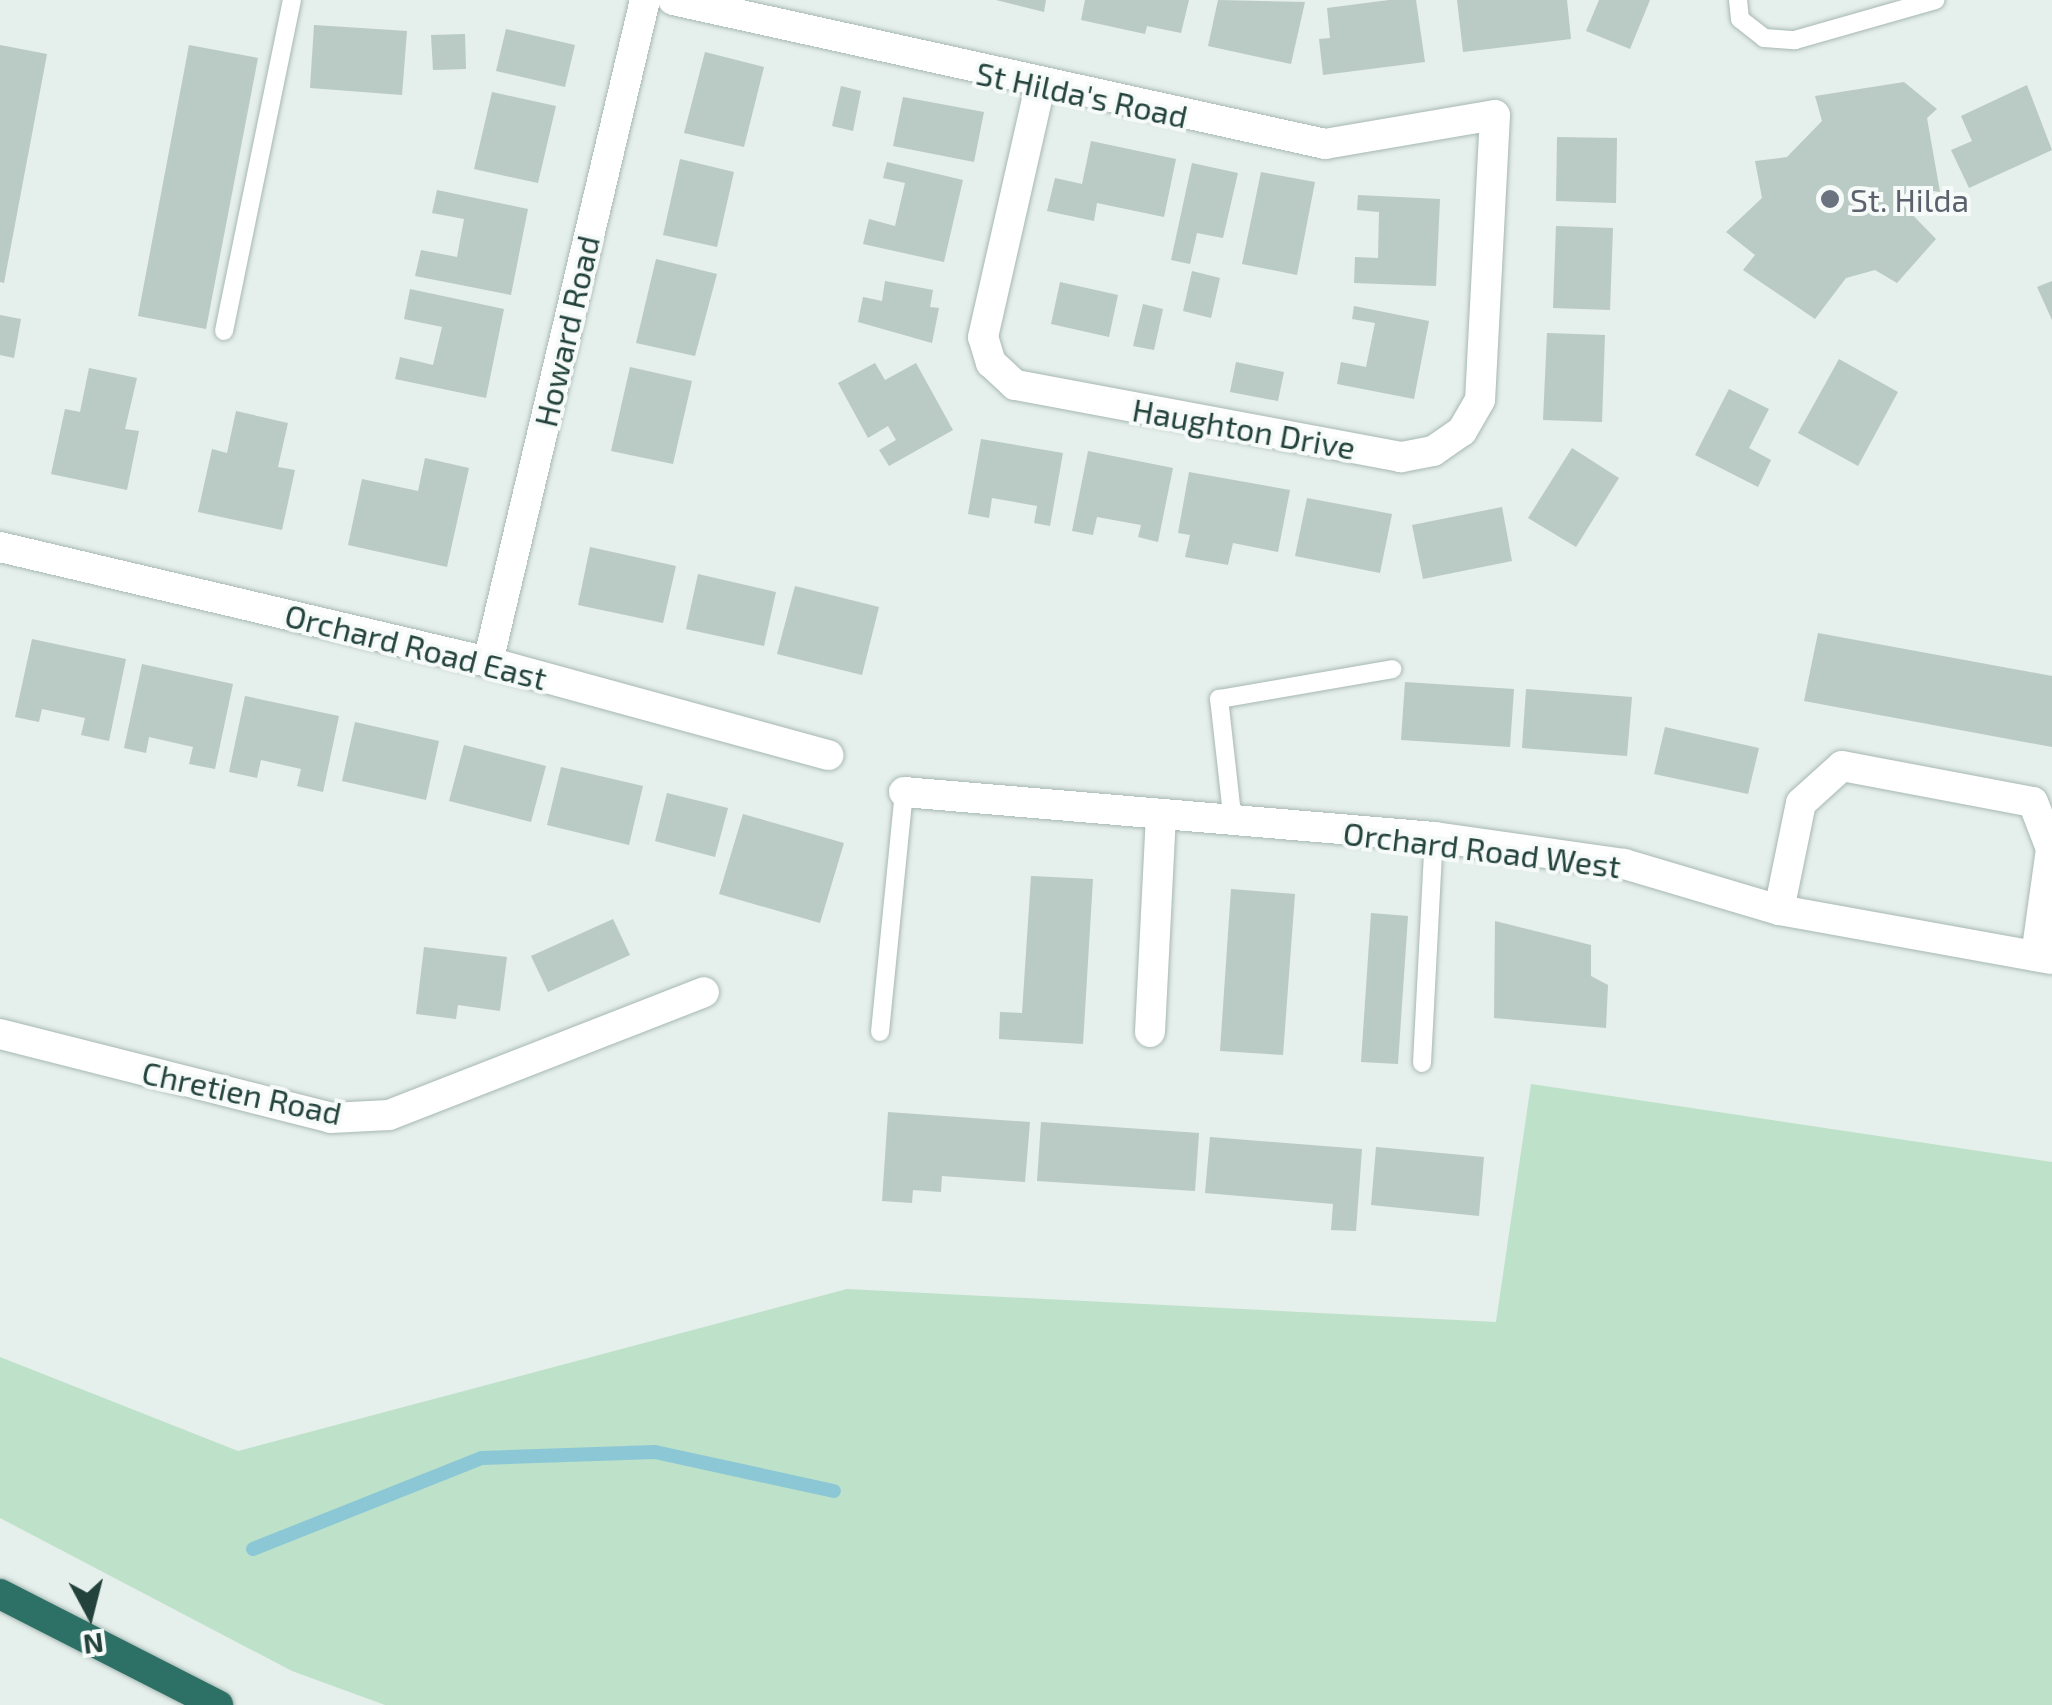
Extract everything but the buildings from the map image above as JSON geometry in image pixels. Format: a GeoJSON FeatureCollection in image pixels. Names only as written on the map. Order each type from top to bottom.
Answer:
{"type":"FeatureCollection","features":[{"type":"Feature","properties":{"kind":"highway"},"geometry":{"type":"LineString","coordinates":[[0,1594],[218,1705]]}},
{"type":"Feature","properties":{"kind":"street","name":"Howard Road"},"geometry":{"type":"LineString","coordinates":[[488,662],[644,0]]}},
{"type":"Feature","properties":{"kind":"street","name":"St Hilda's Road"},"geometry":{"type":"LineString","coordinates":[[672,0],[1040,87],[1325,144],[1496,115]]}},
{"type":"Feature","properties":{"kind":"street","name":"Haughton Drive"},"geometry":{"type":"LineString","coordinates":[[1040,87],[984,337],[991,363],[1015,385],[1401,456],[1432,451],[1462,431],[1480,400],[1496,115]]}},
{"type":"Feature","properties":{"kind":"street","name":"Orchard Road East"},"geometry":{"type":"LineString","coordinates":[[0,546],[488,662],[829,755]]}},
{"type":"Feature","properties":{"kind":"street"},"geometry":{"type":"LineString","coordinates":[[1779,910],[1800,803],[1842,766],[2033,802],[2050,849],[2044,958]]}},
{"type":"Feature","properties":{"kind":"street","name":"Orchard Road West"},"geometry":{"type":"LineString","coordinates":[[904,792],[1161,818],[1434,838],[1624,864],[1779,910],[2044,958]]}},
{"type":"Feature","properties":{"kind":"street"},"geometry":{"type":"LineString","coordinates":[[1150,1032],[1161,818]]}},
{"type":"Feature","properties":{"kind":"street","name":"Chretien Road"},"geometry":{"type":"LineString","coordinates":[[0,1034],[350,1117],[389,1114],[704,992]]}},
{"type":"Feature","properties":{"kind":"lane"},"geometry":{"type":"LineString","coordinates":[[224,331],[292,0]]}},
{"type":"Feature","properties":{"kind":"lane"},"geometry":{"type":"LineString","coordinates":[[1738,0],[1740,19],[1764,38],[1795,40],[1935,0]]}},
{"type":"Feature","properties":{"kind":"lane"},"geometry":{"type":"LineString","coordinates":[[1234,823],[1219,699],[1392,669]]}},
{"type":"Feature","properties":{"kind":"lane"},"geometry":{"type":"LineString","coordinates":[[880,1032],[904,792]]}},
{"type":"Feature","properties":{"kind":"lane"},"geometry":{"type":"LineString","coordinates":[[1422,1063],[1434,838]]}},
{"type":"Feature","properties":{"kind":"green space"},"geometry":{"type":"Polygon","coordinates":[[[1531,1084],[2052,1162],[2052,1705],[385,1705],[292,1671],[0,1518],[0,1357],[238,1451],[847,1289],[1496,1322],[1531,1084]]]}},
{"type":"Feature","properties":{"kind":"waterway"},"geometry":{"type":"LineString","coordinates":[[253,1549],[482,1458],[655,1452],[834,1491]]}},
{"type":"Feature","properties":{"kind":"place","name":"St. Hilda"},"geometry":{"type":"Point","coordinates":[1830,199]}}]}
